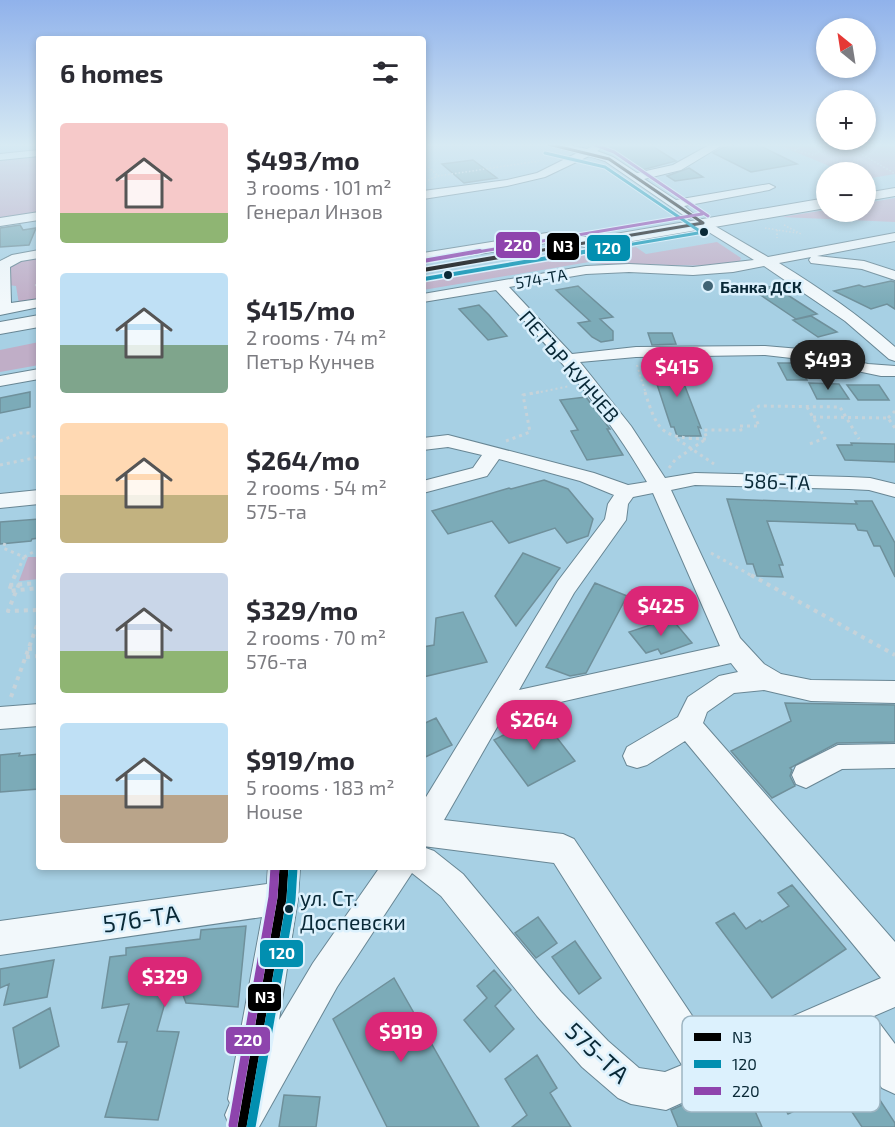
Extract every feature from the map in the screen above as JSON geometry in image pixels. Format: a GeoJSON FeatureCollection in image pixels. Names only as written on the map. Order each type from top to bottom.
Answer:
{"type":"FeatureCollection","features":[{"type":"Feature","properties":{"kind":"main road"},"geometry":{"type":"LineString","coordinates":[[426,258],[553,237],[592,243],[804,197]]}},
{"type":"Feature","properties":{"kind":"main road"},"geometry":{"type":"LineString","coordinates":[[696,219],[816,204]]}},
{"type":"Feature","properties":{"kind":"main road"},"geometry":{"type":"LineString","coordinates":[[1,316],[36,321]]}},
{"type":"Feature","properties":{"kind":"street"},"geometry":{"type":"LineString","coordinates":[[664,197],[696,219],[767,262],[867,330],[895,356]]}},
{"type":"Feature","properties":{"kind":"street"},"geometry":{"type":"LineString","coordinates":[[675,204],[716,197]]}},
{"type":"Feature","properties":{"kind":"street"},"geometry":{"type":"LineString","coordinates":[[0,222],[36,216]]}},
{"type":"Feature","properties":{"kind":"street","name":"574-ТА"},"geometry":{"type":"LineString","coordinates":[[426,297],[606,269],[712,270],[767,262],[895,237]]}},
{"type":"Feature","properties":{"kind":"street"},"geometry":{"type":"LineString","coordinates":[[36,254],[11,259],[1,264],[1,316],[36,304]]}},
{"type":"Feature","properties":{"kind":"street"},"geometry":{"type":"LineString","coordinates":[[793,257],[864,265],[895,276]]}},
{"type":"Feature","properties":{"kind":"street","name":"ПЕТЪР КУНЧЕВ"},"geometry":{"type":"LineString","coordinates":[[499,285],[569,359],[615,416],[658,484],[736,652],[743,662],[766,679],[802,688],[842,692],[895,692]]}},
{"type":"Feature","properties":{"kind":"street"},"geometry":{"type":"LineString","coordinates":[[569,359],[602,353],[633,351],[785,352],[864,368],[895,370]]}},
{"type":"Feature","properties":{"kind":"street"},"geometry":{"type":"LineString","coordinates":[[0,381],[36,375]]}},
{"type":"Feature","properties":{"kind":"street"},"geometry":{"type":"LineString","coordinates":[[426,444],[448,441],[494,452],[587,477],[626,492],[618,504],[615,520],[566,586],[426,825]]}},
{"type":"Feature","properties":{"kind":"street"},"geometry":{"type":"LineString","coordinates":[[426,486],[480,472],[494,452]]}},
{"type":"Feature","properties":{"kind":"street","name":"586-ТА"},"geometry":{"type":"LineString","coordinates":[[626,492],[658,484],[695,479],[870,484],[895,491]]}},
{"type":"Feature","properties":{"kind":"street"},"geometry":{"type":"LineString","coordinates":[[0,501],[36,497]]}},
{"type":"Feature","properties":{"kind":"street"},"geometry":{"type":"LineString","coordinates":[[496,706],[736,652]]}},
{"type":"Feature","properties":{"kind":"street"},"geometry":{"type":"LineString","coordinates":[[637,756],[688,725],[697,705],[728,683],[766,679]]}},
{"type":"Feature","properties":{"kind":"street"},"geometry":{"type":"LineString","coordinates":[[2,718],[36,715]]}},
{"type":"Feature","properties":{"kind":"street"},"geometry":{"type":"LineString","coordinates":[[688,725],[895,968]]}},
{"type":"Feature","properties":{"kind":"street"},"geometry":{"type":"LineString","coordinates":[[806,774],[838,757],[895,756]]}},
{"type":"Feature","properties":{"kind":"street"},"geometry":{"type":"LineString","coordinates":[[426,830],[563,849],[682,1032]]}},
{"type":"Feature","properties":{"kind":"street","name":"575-ТА"},"geometry":{"type":"LineString","coordinates":[[426,864],[452,885],[549,1004],[595,1054],[631,1085],[666,1091],[682,1084]]}},
{"type":"Feature","properties":{"kind":"street"},"geometry":{"type":"LineString","coordinates":[[243,1121],[325,975],[397,870]]}},
{"type":"Feature","properties":{"kind":"street"},"geometry":{"type":"LineString","coordinates":[[243,1121],[283,883]]}},
{"type":"Feature","properties":{"kind":"street","name":"576-ТА"},"geometry":{"type":"LineString","coordinates":[[0,938],[283,883]]}},
{"type":"Feature","properties":{"kind":"street","name":"575-ТА"},"geometry":{"type":"LineString","coordinates":[[837,1016],[895,989]]}},
{"type":"Feature","properties":{"kind":"street"},"geometry":{"type":"LineString","coordinates":[[848,1011],[852,1016]]}},
{"type":"Feature","properties":{"kind":"street"},"geometry":{"type":"LineString","coordinates":[[880,1055],[895,1075]]}},
{"type":"Feature","properties":{"kind":"path"},"geometry":{"type":"LineString","coordinates":[[764,228],[783,225],[801,234]]}},
{"type":"Feature","properties":{"kind":"path"},"geometry":{"type":"LineString","coordinates":[[777,230],[777,238]]}},
{"type":"Feature","properties":{"kind":"path"},"geometry":{"type":"LineString","coordinates":[[633,351],[655,423],[732,476],[745,480]]}},
{"type":"Feature","properties":{"kind":"path"},"geometry":{"type":"LineString","coordinates":[[494,452],[504,442],[530,432],[523,395],[589,382]]}},
{"type":"Feature","properties":{"kind":"path"},"geometry":{"type":"LineString","coordinates":[[707,439],[704,430],[741,430],[739,426],[759,426],[752,411],[759,406],[840,407],[859,439]]}},
{"type":"Feature","properties":{"kind":"path"},"geometry":{"type":"LineString","coordinates":[[807,406],[825,438],[807,445]]}},
{"type":"Feature","properties":{"kind":"path"},"geometry":{"type":"LineString","coordinates":[[813,417],[888,418],[895,411]]}},
{"type":"Feature","properties":{"kind":"path"},"geometry":{"type":"LineString","coordinates":[[888,418],[895,428]]}},
{"type":"Feature","properties":{"kind":"path"},"geometry":{"type":"LineString","coordinates":[[0,441],[21,431],[33,435],[36,439]]}},
{"type":"Feature","properties":{"kind":"path"},"geometry":{"type":"LineString","coordinates":[[675,438],[707,439]]}},
{"type":"Feature","properties":{"kind":"path"},"geometry":{"type":"LineString","coordinates":[[658,484],[675,460],[707,439]]}},
{"type":"Feature","properties":{"kind":"path"},"geometry":{"type":"LineString","coordinates":[[0,465],[36,458]]}},
{"type":"Feature","properties":{"kind":"path"},"geometry":{"type":"LineString","coordinates":[[684,537],[895,656]]}},
{"type":"Feature","properties":{"kind":"path"},"geometry":{"type":"LineString","coordinates":[[5,543],[3,548],[24,557]]}},
{"type":"Feature","properties":{"kind":"path"},"geometry":{"type":"LineString","coordinates":[[36,551],[24,557],[9,591],[36,588]]}},
{"type":"Feature","properties":{"kind":"path"},"geometry":{"type":"LineString","coordinates":[[11,585],[36,583]]}},
{"type":"Feature","properties":{"kind":"path"},"geometry":{"type":"LineString","coordinates":[[19,584],[8,611],[36,610]]}},
{"type":"Feature","properties":{"kind":"path"},"geometry":{"type":"LineString","coordinates":[[2,718],[36,628]]}},
{"type":"Feature","properties":{"kind":"path"},"geometry":{"type":"LineString","coordinates":[[28,649],[36,648]]}},
{"type":"Feature","properties":{"kind":"path"},"geometry":{"type":"LineString","coordinates":[[26,657],[36,656]]}},
{"type":"Feature","properties":{"kind":"shaded area"},"geometry":{"type":"Polygon","coordinates":[[[0,197],[36,197],[36,214],[0,219],[0,197]]]}},
{"type":"Feature","properties":{"kind":"shaded area"},"geometry":{"type":"Polygon","coordinates":[[[895,198],[895,222],[876,221],[876,201],[895,198]]]}},
{"type":"Feature","properties":{"kind":"shaded area"},"geometry":{"type":"Polygon","coordinates":[[[816,212],[816,219],[781,217],[816,212]]]}},
{"type":"Feature","properties":{"kind":"shaded area"},"geometry":{"type":"Polygon","coordinates":[[[717,242],[741,258],[740,261],[717,265],[693,266],[589,262],[426,289],[426,278],[600,248],[606,252],[636,247],[646,254],[717,242]]]}},
{"type":"Feature","properties":{"kind":"shaded area"},"geometry":{"type":"Polygon","coordinates":[[[36,257],[36,301],[19,304],[16,286],[8,285],[10,262],[36,257]]]}},
{"type":"Feature","properties":{"kind":"shaded area"},"geometry":{"type":"Polygon","coordinates":[[[36,343],[36,366],[0,372],[0,350],[36,343]]]}},
{"type":"Feature","properties":{"kind":"shaded area"},"geometry":{"type":"Polygon","coordinates":[[[28,557],[36,557],[36,579],[19,581],[28,557]]]}},
{"type":"Feature","properties":{"kind":"building"},"geometry":{"type":"Polygon","coordinates":[[[20,225],[23,230],[36,228],[29,245],[0,247],[0,228],[20,225]]]}},
{"type":"Feature","properties":{"kind":"building"},"geometry":{"type":"Polygon","coordinates":[[[895,282],[895,309],[887,304],[871,309],[834,291],[859,285],[864,287],[895,282]]]}},
{"type":"Feature","properties":{"kind":"building"},"geometry":{"type":"Polygon","coordinates":[[[578,286],[613,317],[600,319],[613,331],[613,340],[601,342],[592,337],[578,323],[590,321],[556,290],[578,286]]]}},
{"type":"Feature","properties":{"kind":"building"},"geometry":{"type":"Polygon","coordinates":[[[773,286],[817,314],[796,319],[753,290],[773,286]]]}},
{"type":"Feature","properties":{"kind":"building"},"geometry":{"type":"Polygon","coordinates":[[[479,305],[507,336],[488,340],[459,309],[479,305]]]}},
{"type":"Feature","properties":{"kind":"building"},"geometry":{"type":"Polygon","coordinates":[[[811,316],[837,332],[818,337],[793,320],[811,316]]]}},
{"type":"Feature","properties":{"kind":"building"},"geometry":{"type":"Polygon","coordinates":[[[648,333],[672,333],[676,344],[652,345],[648,333]]]}},
{"type":"Feature","properties":{"kind":"building"},"geometry":{"type":"Polygon","coordinates":[[[657,359],[681,359],[688,376],[681,376],[701,428],[698,427],[701,436],[677,436],[674,427],[671,427],[651,366],[663,377],[657,359]]]}},
{"type":"Feature","properties":{"kind":"building"},"geometry":{"type":"Polygon","coordinates":[[[778,363],[797,363],[807,380],[787,380],[778,363]]]}},
{"type":"Feature","properties":{"kind":"building"},"geometry":{"type":"Polygon","coordinates":[[[809,383],[839,384],[849,399],[817,399],[809,383]]]}},
{"type":"Feature","properties":{"kind":"building"},"geometry":{"type":"Polygon","coordinates":[[[847,385],[879,385],[889,400],[858,400],[847,385]]]}},
{"type":"Feature","properties":{"kind":"building"},"geometry":{"type":"Polygon","coordinates":[[[30,392],[30,407],[0,413],[0,398],[30,392]]]}},
{"type":"Feature","properties":{"kind":"building"},"geometry":{"type":"Polygon","coordinates":[[[586,397],[610,429],[607,429],[623,455],[587,460],[571,431],[578,430],[560,400],[586,397]]]}},
{"type":"Feature","properties":{"kind":"building"},"geometry":{"type":"Polygon","coordinates":[[[851,443],[895,444],[895,462],[845,460],[837,445],[852,445],[851,443]]]}},
{"type":"Feature","properties":{"kind":"building"},"geometry":{"type":"Polygon","coordinates":[[[544,480],[568,489],[593,519],[588,536],[567,543],[555,528],[509,543],[492,521],[448,534],[432,511],[509,488],[544,480]]]}},
{"type":"Feature","properties":{"kind":"building"},"geometry":{"type":"Polygon","coordinates":[[[727,499],[857,504],[855,501],[872,501],[895,543],[895,577],[880,546],[874,546],[867,531],[858,530],[855,524],[767,521],[783,565],[779,565],[783,577],[757,576],[753,564],[747,564],[727,499]]]}},
{"type":"Feature","properties":{"kind":"building"},"geometry":{"type":"Polygon","coordinates":[[[36,519],[36,538],[0,544],[0,522],[36,519]]]}},
{"type":"Feature","properties":{"kind":"building"},"geometry":{"type":"Polygon","coordinates":[[[523,553],[560,568],[516,626],[495,596],[523,553]]]}},
{"type":"Feature","properties":{"kind":"building"},"geometry":{"type":"Polygon","coordinates":[[[595,583],[627,596],[586,673],[570,676],[546,667],[595,583]]]}},
{"type":"Feature","properties":{"kind":"building"},"geometry":{"type":"Polygon","coordinates":[[[463,612],[487,662],[426,676],[426,646],[434,645],[436,618],[463,612]]]}},
{"type":"Feature","properties":{"kind":"building"},"geometry":{"type":"Polygon","coordinates":[[[671,618],[692,643],[661,654],[658,649],[646,653],[629,632],[671,618]]]}},
{"type":"Feature","properties":{"kind":"building"},"geometry":{"type":"Polygon","coordinates":[[[785,703],[895,705],[895,742],[837,743],[790,768],[792,770],[790,776],[795,786],[772,798],[731,751],[791,721],[785,703]]]}},
{"type":"Feature","properties":{"kind":"building"},"geometry":{"type":"Polygon","coordinates":[[[540,716],[575,761],[528,786],[494,740],[540,716]]]}},
{"type":"Feature","properties":{"kind":"building"},"geometry":{"type":"Polygon","coordinates":[[[436,718],[452,745],[426,757],[426,723],[436,718]]]}},
{"type":"Feature","properties":{"kind":"building"},"geometry":{"type":"Polygon","coordinates":[[[36,754],[36,789],[0,792],[0,755],[36,754]]]}},
{"type":"Feature","properties":{"kind":"building"},"geometry":{"type":"Polygon","coordinates":[[[792,885],[846,949],[772,998],[716,923],[734,913],[746,929],[760,920],[762,922],[789,906],[778,893],[792,885]]]}},
{"type":"Feature","properties":{"kind":"building"},"geometry":{"type":"Polygon","coordinates":[[[538,917],[557,943],[536,958],[515,933],[538,917]]]}},
{"type":"Feature","properties":{"kind":"building"},"geometry":{"type":"Polygon","coordinates":[[[246,926],[238,1007],[186,1003],[174,971],[157,1031],[179,1032],[158,1120],[105,1117],[127,1042],[118,1042],[129,1004],[102,1008],[110,957],[126,955],[126,948],[200,939],[201,930],[246,926]]]}},
{"type":"Feature","properties":{"kind":"building"},"geometry":{"type":"Polygon","coordinates":[[[575,941],[601,978],[579,994],[552,957],[575,941]]]}},
{"type":"Feature","properties":{"kind":"building"},"geometry":{"type":"Polygon","coordinates":[[[54,960],[47,997],[4,1005],[9,984],[0,988],[0,969],[54,960]]]}},
{"type":"Feature","properties":{"kind":"building"},"geometry":{"type":"Polygon","coordinates":[[[494,970],[511,990],[495,1006],[514,1029],[490,1052],[464,1020],[487,998],[477,986],[494,970]]]}},
{"type":"Feature","properties":{"kind":"building"},"geometry":{"type":"Polygon","coordinates":[[[394,978],[479,1127],[387,1127],[333,1019],[394,978]]]}},
{"type":"Feature","properties":{"kind":"building"},"geometry":{"type":"Polygon","coordinates":[[[50,1008],[59,1046],[20,1068],[13,1028],[50,1008]]]}},
{"type":"Feature","properties":{"kind":"building"},"geometry":{"type":"Polygon","coordinates":[[[537,1055],[557,1088],[550,1093],[571,1127],[512,1127],[527,1115],[505,1079],[537,1055]]]}},
{"type":"Feature","properties":{"kind":"building"},"geometry":{"type":"Polygon","coordinates":[[[284,1095],[320,1097],[316,1127],[279,1127],[284,1095]]]}},
{"type":"Feature","properties":{"kind":"building"},"geometry":{"type":"Polygon","coordinates":[[[880,1100],[895,1123],[895,1127],[862,1127],[852,1112],[880,1112],[880,1100]]]}},
{"type":"Feature","properties":{"kind":"building"},"geometry":{"type":"Polygon","coordinates":[[[682,1105],[682,1112],[755,1112],[762,1127],[678,1127],[671,1110],[682,1105]]]}},
{"type":"Feature","properties":{"kind":"transit line","name":"120"},"geometry":{"type":"LineString","coordinates":[[649,197],[698,230]]}},
{"type":"Feature","properties":{"kind":"transit line","name":"N3"},"geometry":{"type":"LineString","coordinates":[[664,197],[703,223]]}},
{"type":"Feature","properties":{"kind":"transit line","name":"220"},"geometry":{"type":"LineString","coordinates":[[679,197],[708,216]]}},
{"type":"Feature","properties":{"kind":"transit line","name":"220"},"geometry":{"type":"LineString","coordinates":[[426,260],[702,214]]}},
{"type":"Feature","properties":{"kind":"transit line","name":"N3"},"geometry":{"type":"LineString","coordinates":[[426,269],[703,223]]}},
{"type":"Feature","properties":{"kind":"transit line","name":"120"},"geometry":{"type":"LineString","coordinates":[[426,279],[704,232]]}},
{"type":"Feature","properties":{"kind":"transit line","name":"220"},"geometry":{"type":"LineString","coordinates":[[233,1125],[273,897],[275,870]]}},
{"type":"Feature","properties":{"kind":"transit line","name":"N3"},"geometry":{"type":"LineString","coordinates":[[242,1127],[282,898],[284,870]]}},
{"type":"Feature","properties":{"kind":"transit line","name":"120"},"geometry":{"type":"LineString","coordinates":[[251,1127],[291,900],[293,870]]}},
{"type":"Feature","properties":{"kind":"place","name":"Банка ДСК"},"geometry":{"type":"Point","coordinates":[708,286]}},
{"type":"Feature","properties":{"kind":"place","name":"ул. Ст. Доспевски"},"geometry":{"type":"Point","coordinates":[289,909]}}]}
